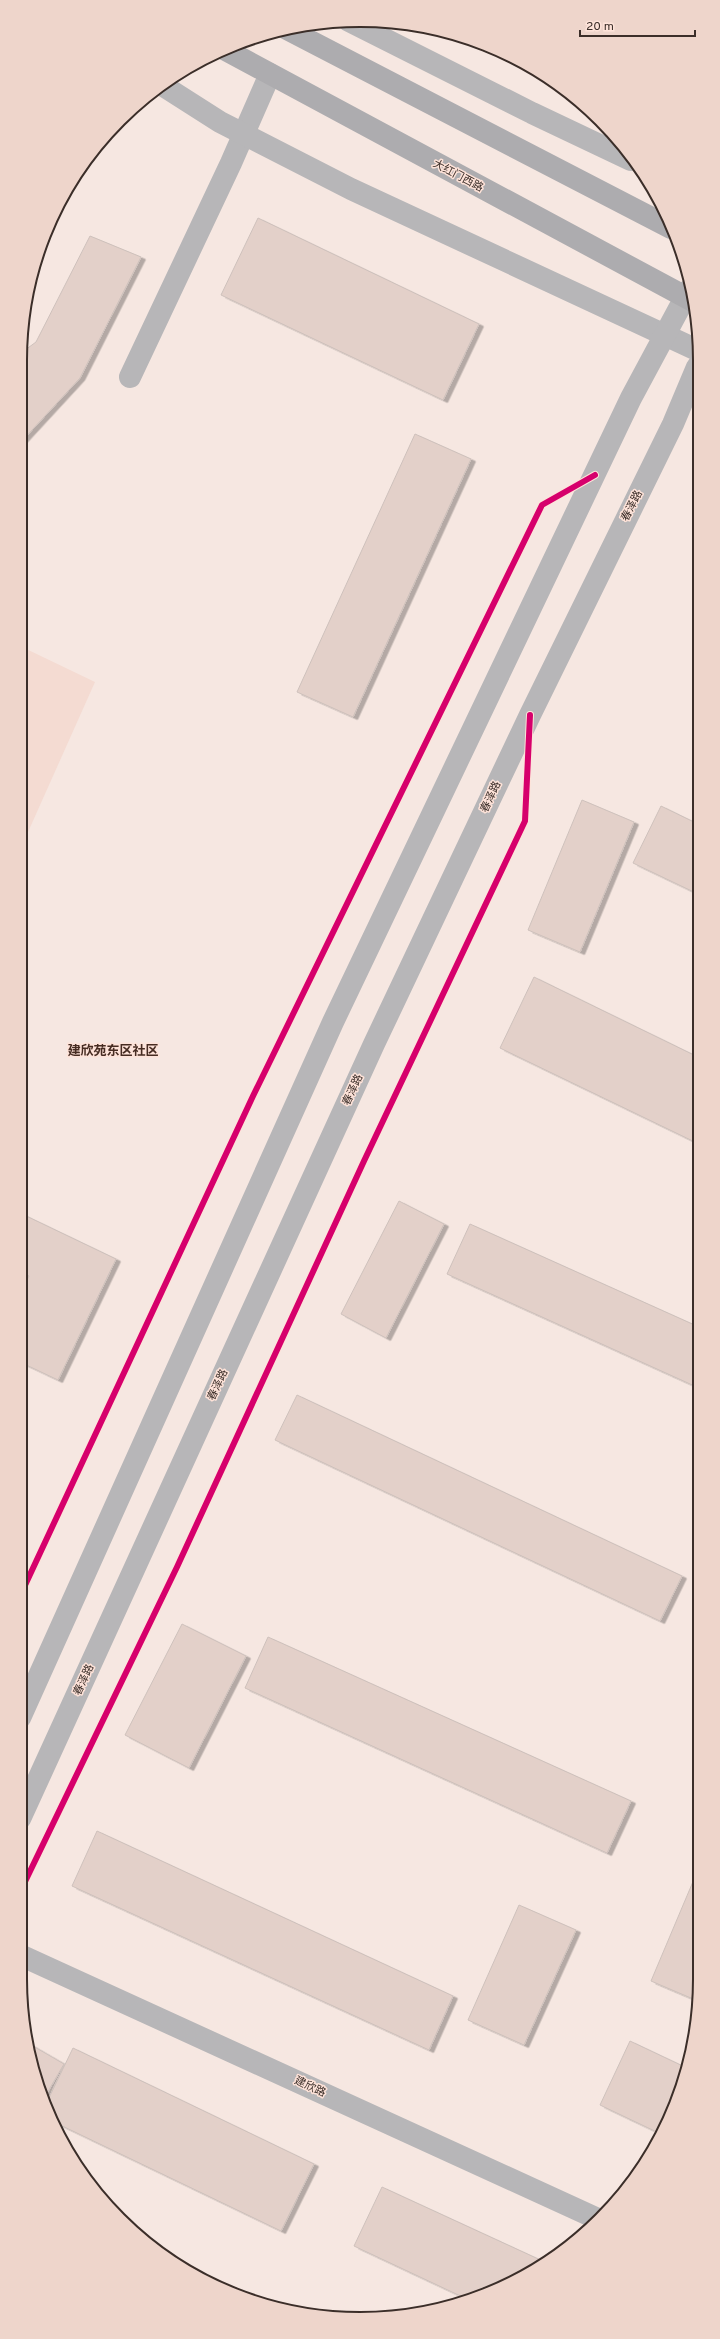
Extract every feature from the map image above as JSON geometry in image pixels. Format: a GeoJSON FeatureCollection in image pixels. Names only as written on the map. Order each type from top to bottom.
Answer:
{"type":"FeatureCollection","features":[{"type":"Feature","properties":{"kind":"main road"},"geometry":{"type":"LineString","coordinates":[[296,33],[664,224]]}},
{"type":"Feature","properties":{"kind":"main road","name":"大红门西路"},"geometry":{"type":"LineString","coordinates":[[231,53],[687,296]]}},
{"type":"Feature","properties":{"kind":"street"},"geometry":{"type":"LineString","coordinates":[[361,27],[532,113],[623,156]]}},
{"type":"Feature","properties":{"kind":"street"},"geometry":{"type":"LineString","coordinates":[[130,377],[244,134],[270,74]]}},
{"type":"Feature","properties":{"kind":"street"},"geometry":{"type":"LineString","coordinates":[[167,88],[220,122],[351,189],[692,348]]}},
{"type":"Feature","properties":{"kind":"street"},"geometry":{"type":"LineString","coordinates":[[27,1702],[333,1022],[632,398],[665,336],[688,299]]}},
{"type":"Feature","properties":{"kind":"street","name":"春泽路"},"geometry":{"type":"LineString","coordinates":[[27,1804],[374,1044],[534,708],[673,424],[693,376]]}},
{"type":"Feature","properties":{"kind":"street","name":"建欣路"},"geometry":{"type":"LineString","coordinates":[[27,1958],[592,2217]]}},
{"type":"Feature","properties":{"kind":"shaded area"},"geometry":{"type":"Polygon","coordinates":[[[27,649],[95,682],[27,834],[27,649]]]}},
{"type":"Feature","properties":{"kind":"building"},"geometry":{"type":"Polygon","coordinates":[[[258,218],[479,324],[443,400],[221,295],[258,218]]]}},
{"type":"Feature","properties":{"kind":"building"},"geometry":{"type":"Polygon","coordinates":[[[90,236],[141,257],[80,378],[27,435],[28,348],[36,342],[90,236]]]}},
{"type":"Feature","properties":{"kind":"building"},"geometry":{"type":"Polygon","coordinates":[[[415,434],[471,459],[353,717],[297,692],[415,434]]]}},
{"type":"Feature","properties":{"kind":"building"},"geometry":{"type":"Polygon","coordinates":[[[582,800],[634,822],[580,952],[528,930],[582,800]]]}},
{"type":"Feature","properties":{"kind":"building"},"geometry":{"type":"Polygon","coordinates":[[[661,806],[693,822],[693,892],[633,863],[661,806]]]}},
{"type":"Feature","properties":{"kind":"building"},"geometry":{"type":"Polygon","coordinates":[[[534,977],[693,1055],[693,1141],[500,1048],[534,977]]]}},
{"type":"Feature","properties":{"kind":"building"},"geometry":{"type":"Polygon","coordinates":[[[399,1201],[444,1224],[386,1338],[341,1314],[399,1201]]]}},
{"type":"Feature","properties":{"kind":"building"},"geometry":{"type":"Polygon","coordinates":[[[27,1216],[116,1259],[58,1380],[27,1365],[27,1280],[29,1276],[27,1275],[27,1216]]]}},
{"type":"Feature","properties":{"kind":"building"},"geometry":{"type":"Polygon","coordinates":[[[470,1224],[693,1324],[693,1385],[447,1274],[470,1224]]]}},
{"type":"Feature","properties":{"kind":"building"},"geometry":{"type":"Polygon","coordinates":[[[297,1395],[682,1576],[660,1621],[275,1440],[297,1395]]]}},
{"type":"Feature","properties":{"kind":"building"},"geometry":{"type":"Polygon","coordinates":[[[182,1624],[246,1656],[189,1768],[125,1735],[182,1624]]]}},
{"type":"Feature","properties":{"kind":"building"},"geometry":{"type":"Polygon","coordinates":[[[268,1637],[631,1801],[607,1853],[245,1688],[268,1637]]]}},
{"type":"Feature","properties":{"kind":"building"},"geometry":{"type":"Polygon","coordinates":[[[97,1831],[453,1996],[429,2050],[72,1886],[97,1831]]]}},
{"type":"Feature","properties":{"kind":"building"},"geometry":{"type":"Polygon","coordinates":[[[693,1882],[692,1998],[651,1981],[693,1882]]]}},
{"type":"Feature","properties":{"kind":"building"},"geometry":{"type":"Polygon","coordinates":[[[519,1905],[576,1930],[524,2045],[468,2020],[519,1905]]]}},
{"type":"Feature","properties":{"kind":"building"},"geometry":{"type":"Polygon","coordinates":[[[630,2041],[682,2066],[668,2106],[656,2132],[600,2105],[630,2041]]]}},
{"type":"Feature","properties":{"kind":"building"},"geometry":{"type":"Polygon","coordinates":[[[34,2046],[64,2064],[47,2093],[34,2046]]]}},
{"type":"Feature","properties":{"kind":"building"},"geometry":{"type":"Polygon","coordinates":[[[73,2048],[314,2164],[281,2231],[61,2125],[49,2098],[73,2048]]]}},
{"type":"Feature","properties":{"kind":"building"},"geometry":{"type":"Polygon","coordinates":[[[382,2187],[539,2259],[507,2278],[461,2296],[354,2246],[382,2187]]]}},
{"type":"Feature","properties":{"kind":"cycle path"},"geometry":{"type":"LineString","coordinates":[[27,1581],[253,1096],[542,505],[595,475]]}},
{"type":"Feature","properties":{"kind":"cycle path"},"geometry":{"type":"LineString","coordinates":[[27,1878],[177,1567],[364,1161],[525,821],[530,715]]}},
{"type":"Feature","properties":{"kind":"district","name":"建欣苑东区社区"},"geometry":{"type":"Point","coordinates":[113,1052]}}]}
